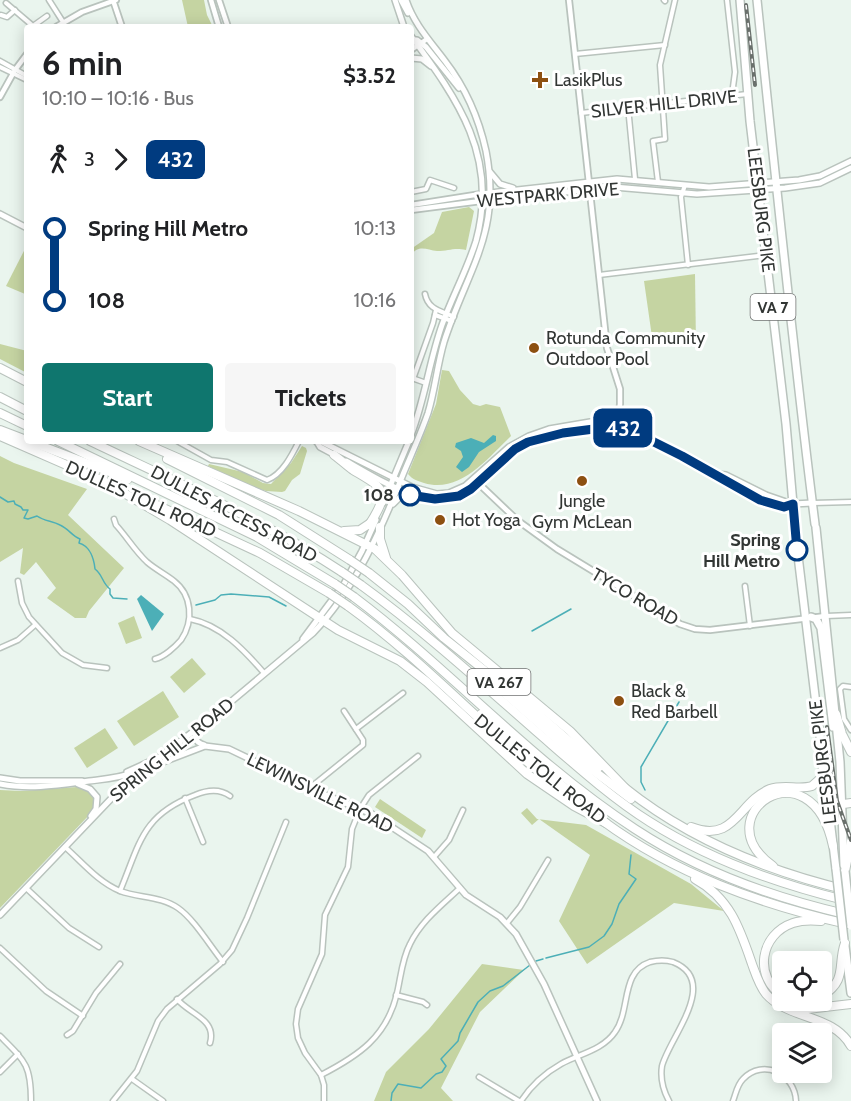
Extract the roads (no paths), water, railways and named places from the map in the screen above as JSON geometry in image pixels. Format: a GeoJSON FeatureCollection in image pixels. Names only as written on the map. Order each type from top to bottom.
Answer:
{"type":"FeatureCollection","features":[{"type":"Feature","properties":{"kind":"highway","name":"LEESBURG PIKE"},"geometry":{"type":"LineString","coordinates":[[740,0],[757,186],[786,424],[795,529],[808,618],[851,993]]}},
{"type":"Feature","properties":{"kind":"highway","name":"LEESBURG PIKE"},"geometry":{"type":"LineString","coordinates":[[757,0],[791,327],[826,616],[840,762],[847,803],[845,871],[851,925]]}},
{"type":"Feature","properties":{"kind":"highway"},"geometry":{"type":"LineString","coordinates":[[0,368],[24,380]]}},
{"type":"Feature","properties":{"kind":"highway"},"geometry":{"type":"LineString","coordinates":[[0,398],[24,410]]}},
{"type":"Feature","properties":{"kind":"highway"},"geometry":{"type":"LineString","coordinates":[[0,413],[24,425]]}},
{"type":"Feature","properties":{"kind":"highway"},"geometry":{"type":"LineString","coordinates":[[0,430],[24,439]]}},
{"type":"Feature","properties":{"kind":"highway","name":"DULLES TOLL ROAD"},"geometry":{"type":"LineString","coordinates":[[0,436],[244,545],[329,593],[389,637],[527,763],[606,824],[640,845],[698,875],[749,897],[789,910],[851,925]]}},
{"type":"Feature","properties":{"kind":"highway"},"geometry":{"type":"LineString","coordinates":[[36,444],[177,498]]}},
{"type":"Feature","properties":{"kind":"highway","name":"DULLES ACCESS ROAD"},"geometry":{"type":"LineString","coordinates":[[64,444],[257,537],[335,584],[411,642],[572,782],[636,830],[688,859],[743,884],[784,898],[851,915]]}},
{"type":"Feature","properties":{"kind":"highway","name":"DULLES ACCESS ROAD"},"geometry":{"type":"LineString","coordinates":[[96,444],[264,525],[342,572],[411,624],[618,800],[676,838],[716,858],[756,874],[793,887],[851,901]]}},
{"type":"Feature","properties":{"kind":"highway","name":"DULLES TOLL ROAD"},"geometry":{"type":"LineString","coordinates":[[143,444],[272,512],[369,573],[408,604],[536,721],[609,783],[681,830],[787,873],[851,891]]}},
{"type":"Feature","properties":{"kind":"highway"},"geometry":{"type":"LineString","coordinates":[[144,444],[338,529],[368,545],[387,559],[452,633],[570,731],[628,791]]}},
{"type":"Feature","properties":{"kind":"highway"},"geometry":{"type":"LineString","coordinates":[[334,455],[380,488],[381,500],[369,525]]}},
{"type":"Feature","properties":{"kind":"highway"},"geometry":{"type":"LineString","coordinates":[[107,483],[170,520],[338,630],[400,661],[427,682],[527,774],[574,806],[606,824]]}},
{"type":"Feature","properties":{"kind":"highway"},"geometry":{"type":"LineString","coordinates":[[338,529],[354,531],[369,525],[384,511]]}},
{"type":"Feature","properties":{"kind":"highway"},"geometry":{"type":"LineString","coordinates":[[380,526],[380,539],[387,559]]}},
{"type":"Feature","properties":{"kind":"highway"},"geometry":{"type":"LineString","coordinates":[[369,573],[537,732]]}},
{"type":"Feature","properties":{"kind":"highway"},"geometry":{"type":"LineString","coordinates":[[808,618],[816,619],[821,627],[834,733],[840,762]]}},
{"type":"Feature","properties":{"kind":"highway","name":"DULLES TOLL ROAD"},"geometry":{"type":"LineString","coordinates":[[474,662],[628,791],[664,815],[722,848]]}},
{"type":"Feature","properties":{"kind":"highway"},"geometry":{"type":"LineString","coordinates":[[836,714],[851,752]]}},
{"type":"Feature","properties":{"kind":"highway"},"geometry":{"type":"LineString","coordinates":[[664,815],[699,830],[723,829],[758,796],[770,790],[779,787],[814,786],[822,776],[824,762]]}},
{"type":"Feature","properties":{"kind":"highway"},"geometry":{"type":"LineString","coordinates":[[787,873],[763,858],[756,851],[750,838],[749,826],[753,814],[766,798],[788,793],[799,795],[810,801],[822,817],[833,846]]}},
{"type":"Feature","properties":{"kind":"highway"},"geometry":{"type":"LineString","coordinates":[[830,811],[834,806],[847,803]]}},
{"type":"Feature","properties":{"kind":"highway"},"geometry":{"type":"LineString","coordinates":[[845,871],[851,842]]}},
{"type":"Feature","properties":{"kind":"highway"},"geometry":{"type":"LineString","coordinates":[[640,845],[666,864],[709,887],[722,900],[739,927],[761,987],[772,999]]}},
{"type":"Feature","properties":{"kind":"highway"},"geometry":{"type":"LineString","coordinates":[[772,986],[764,969],[765,952],[772,937],[782,928],[795,922],[837,922]]}},
{"type":"Feature","properties":{"kind":"highway"},"geometry":{"type":"LineString","coordinates":[[832,988],[839,978],[844,943]]}},
{"type":"Feature","properties":{"kind":"highway"},"geometry":{"type":"LineString","coordinates":[[832,1007],[851,1004]]}},
{"type":"Feature","properties":{"kind":"highway"},"geometry":{"type":"LineString","coordinates":[[795,1011],[835,1028],[851,1046]]}},
{"type":"Feature","properties":{"kind":"main road"},"geometry":{"type":"LineString","coordinates":[[395,0],[403,24]]}},
{"type":"Feature","properties":{"kind":"main road"},"geometry":{"type":"LineString","coordinates":[[401,0],[413,18]]}},
{"type":"Feature","properties":{"kind":"main road"},"geometry":{"type":"LineString","coordinates":[[406,0],[413,18],[417,41],[464,115],[474,141],[480,168],[481,198],[480,220],[474,246],[433,352],[414,426]]}},
{"type":"Feature","properties":{"kind":"main road","name":"SPRING HILL ROAD"},"geometry":{"type":"LineString","coordinates":[[0,915],[128,781],[202,725],[300,643],[350,588],[384,511],[399,485],[427,414],[443,346],[482,250],[488,221],[489,169],[480,129],[464,93],[417,41]]}},
{"type":"Feature","properties":{"kind":"main road"},"geometry":{"type":"LineString","coordinates":[[414,59],[425,61],[444,81]]}},
{"type":"Feature","properties":{"kind":"main road"},"geometry":{"type":"LineString","coordinates":[[777,185],[815,177],[851,161]]}},
{"type":"Feature","properties":{"kind":"main road"},"geometry":{"type":"LineString","coordinates":[[757,186],[820,183],[851,168]]}},
{"type":"Feature","properties":{"kind":"main road"},"geometry":{"type":"LineString","coordinates":[[489,169],[500,184],[520,189]]}},
{"type":"Feature","properties":{"kind":"main road","name":"WESTPARK DRIVE"},"geometry":{"type":"LineString","coordinates":[[490,197],[520,189],[589,181],[635,179],[709,187],[757,186]]}},
{"type":"Feature","properties":{"kind":"main road","name":"WESTPARK DRIVE"},"geometry":{"type":"LineString","coordinates":[[481,198],[624,187],[711,194],[757,186]]}},
{"type":"Feature","properties":{"kind":"main road"},"geometry":{"type":"LineString","coordinates":[[0,214],[24,226]]}},
{"type":"Feature","properties":{"kind":"main road"},"geometry":{"type":"LineString","coordinates":[[384,511],[402,495],[435,499],[452,498],[466,493],[509,447],[536,433],[590,422],[608,422],[634,432],[716,474],[726,475],[766,495],[793,504],[812,503]]}},
{"type":"Feature","properties":{"kind":"main road"},"geometry":{"type":"LineString","coordinates":[[318,444],[334,455],[393,481]]}},
{"type":"Feature","properties":{"kind":"main road"},"geometry":{"type":"LineString","coordinates":[[326,444],[421,497]]}},
{"type":"Feature","properties":{"kind":"main road","name":"SPRING HILL ROAD"},"geometry":{"type":"LineString","coordinates":[[368,545],[380,526],[393,481],[408,444]]}},
{"type":"Feature","properties":{"kind":"main road"},"geometry":{"type":"LineString","coordinates":[[399,485],[437,494],[456,491],[476,481]]}},
{"type":"Feature","properties":{"kind":"main road"},"geometry":{"type":"LineString","coordinates":[[202,725],[195,732],[195,738],[198,743],[205,746]]}},
{"type":"Feature","properties":{"kind":"main road"},"geometry":{"type":"LineString","coordinates":[[0,778],[20,781],[112,779],[205,746]]}},
{"type":"Feature","properties":{"kind":"main road","name":"LEWINSVILLE ROAD"},"geometry":{"type":"LineString","coordinates":[[205,746],[229,749],[360,809],[417,843],[434,857],[472,900],[507,923],[530,957],[597,1101]]}},
{"type":"Feature","properties":{"kind":"main road"},"geometry":{"type":"LineString","coordinates":[[112,779],[168,750]]}},
{"type":"Feature","properties":{"kind":"main road"},"geometry":{"type":"LineString","coordinates":[[52,786],[60,780]]}},
{"type":"Feature","properties":{"kind":"main road"},"geometry":{"type":"LineString","coordinates":[[14,786],[20,781]]}},
{"type":"Feature","properties":{"kind":"main road"},"geometry":{"type":"LineString","coordinates":[[0,784],[52,786],[87,781]]}},
{"type":"Feature","properties":{"kind":"main road"},"geometry":{"type":"LineString","coordinates":[[77,784],[90,789],[97,797],[96,809],[85,826]]}},
{"type":"Feature","properties":{"kind":"street"},"geometry":{"type":"LineString","coordinates":[[49,0],[63,22]]}},
{"type":"Feature","properties":{"kind":"street"},"geometry":{"type":"LineString","coordinates":[[60,24],[92,7],[114,0],[121,24]]}},
{"type":"Feature","properties":{"kind":"street"},"geometry":{"type":"LineString","coordinates":[[211,0],[218,24]]}},
{"type":"Feature","properties":{"kind":"street"},"geometry":{"type":"LineString","coordinates":[[219,0],[227,24]]}},
{"type":"Feature","properties":{"kind":"street"},"geometry":{"type":"LineString","coordinates":[[569,0],[607,348],[620,393],[617,426]]}},
{"type":"Feature","properties":{"kind":"street"},"geometry":{"type":"LineString","coordinates":[[658,182],[653,141],[665,139],[660,65],[675,0]]}},
{"type":"Feature","properties":{"kind":"street"},"geometry":{"type":"LineString","coordinates":[[727,0],[735,72],[733,87]]}},
{"type":"Feature","properties":{"kind":"street"},"geometry":{"type":"LineString","coordinates":[[6,3],[31,24]]}},
{"type":"Feature","properties":{"kind":"street"},"geometry":{"type":"LineString","coordinates":[[1,15],[8,17],[15,10]]}},
{"type":"Feature","properties":{"kind":"street"},"geometry":{"type":"LineString","coordinates":[[36,24],[47,16]]}},
{"type":"Feature","properties":{"kind":"street"},"geometry":{"type":"LineString","coordinates":[[575,54],[665,45]]}},
{"type":"Feature","properties":{"kind":"street"},"geometry":{"type":"LineString","coordinates":[[0,97],[24,58]]}},
{"type":"Feature","properties":{"kind":"street"},"geometry":{"type":"LineString","coordinates":[[0,61],[24,76]]}},
{"type":"Feature","properties":{"kind":"street"},"geometry":{"type":"LineString","coordinates":[[0,67],[15,71]]}},
{"type":"Feature","properties":{"kind":"street","name":"SILVER HILL DRIVE"},"geometry":{"type":"LineString","coordinates":[[581,113],[748,94]]}},
{"type":"Feature","properties":{"kind":"street"},"geometry":{"type":"LineString","coordinates":[[628,107],[635,179]]}},
{"type":"Feature","properties":{"kind":"street"},"geometry":{"type":"LineString","coordinates":[[414,192],[424,190],[430,180],[454,188]]}},
{"type":"Feature","properties":{"kind":"street"},"geometry":{"type":"LineString","coordinates":[[685,185],[681,197],[688,265]]}},
{"type":"Feature","properties":{"kind":"street","name":"WESTPARK DRIVE"},"geometry":{"type":"LineString","coordinates":[[414,205],[481,198]]}},
{"type":"Feature","properties":{"kind":"street","name":"WESTPARK DRIVE"},"geometry":{"type":"LineString","coordinates":[[414,209],[481,198]]}},
{"type":"Feature","properties":{"kind":"street"},"geometry":{"type":"LineString","coordinates":[[599,275],[766,255]]}},
{"type":"Feature","properties":{"kind":"street"},"geometry":{"type":"LineString","coordinates":[[425,294],[427,302],[435,313],[453,319]]}},
{"type":"Feature","properties":{"kind":"street"},"geometry":{"type":"LineString","coordinates":[[414,372],[435,313]]}},
{"type":"Feature","properties":{"kind":"street"},"geometry":{"type":"LineString","coordinates":[[414,379],[426,383]]}},
{"type":"Feature","properties":{"kind":"street"},"geometry":{"type":"LineString","coordinates":[[182,444],[207,458],[227,462],[267,480],[273,478],[283,467],[297,444]]}},
{"type":"Feature","properties":{"kind":"street","name":"TYCO ROAD"},"geometry":{"type":"LineString","coordinates":[[476,481],[513,517],[540,538],[673,621],[688,627],[701,630],[826,616]]}},
{"type":"Feature","properties":{"kind":"street"},"geometry":{"type":"LineString","coordinates":[[812,503],[851,502]]}},
{"type":"Feature","properties":{"kind":"street"},"geometry":{"type":"LineString","coordinates":[[114,519],[116,525],[148,563],[176,582],[183,590],[189,604],[190,619],[180,641],[163,656],[154,659]]}},
{"type":"Feature","properties":{"kind":"street"},"geometry":{"type":"LineString","coordinates":[[18,581],[22,603],[35,624],[62,653],[72,661],[89,667],[107,668]]}},
{"type":"Feature","properties":{"kind":"street"},"geometry":{"type":"LineString","coordinates":[[745,586],[750,626]]}},
{"type":"Feature","properties":{"kind":"street"},"geometry":{"type":"LineString","coordinates":[[826,616],[851,615]]}},
{"type":"Feature","properties":{"kind":"street"},"geometry":{"type":"LineString","coordinates":[[190,619],[217,628],[248,655],[264,673]]}},
{"type":"Feature","properties":{"kind":"street"},"geometry":{"type":"LineString","coordinates":[[0,648],[18,640],[35,624]]}},
{"type":"Feature","properties":{"kind":"street"},"geometry":{"type":"LineString","coordinates":[[851,687],[843,686],[840,690],[844,719],[851,730]]}},
{"type":"Feature","properties":{"kind":"street"},"geometry":{"type":"LineString","coordinates":[[356,729],[403,693]]}},
{"type":"Feature","properties":{"kind":"street"},"geometry":{"type":"LineString","coordinates":[[311,788],[362,747],[364,742],[344,711]]}},
{"type":"Feature","properties":{"kind":"street"},"geometry":{"type":"LineString","coordinates":[[324,1101],[324,1085],[321,1075],[302,1046],[297,1030],[298,1009],[322,954],[326,915],[330,901],[348,867],[352,829],[360,809],[369,795],[418,756]]}},
{"type":"Feature","properties":{"kind":"street"},"geometry":{"type":"LineString","coordinates":[[120,891],[146,828],[159,813],[185,798],[213,790],[222,791],[230,796]]}},
{"type":"Feature","properties":{"kind":"street"},"geometry":{"type":"LineString","coordinates":[[185,798],[204,842]]}},
{"type":"Feature","properties":{"kind":"street"},"geometry":{"type":"LineString","coordinates":[[434,857],[449,840],[463,810]]}},
{"type":"Feature","properties":{"kind":"street"},"geometry":{"type":"LineString","coordinates":[[113,1101],[132,1079],[142,1062],[158,1021],[177,999],[223,962],[238,940],[286,822]]}},
{"type":"Feature","properties":{"kind":"street"},"geometry":{"type":"LineString","coordinates":[[65,846],[102,881],[120,891],[161,900],[180,909],[190,918],[223,962]]}},
{"type":"Feature","properties":{"kind":"street"},"geometry":{"type":"LineString","coordinates":[[507,923],[520,907],[548,861]]}},
{"type":"Feature","properties":{"kind":"street"},"geometry":{"type":"LineString","coordinates":[[26,887],[69,928],[99,947]]}},
{"type":"Feature","properties":{"kind":"street"},"geometry":{"type":"LineString","coordinates":[[321,1075],[345,1063],[369,1045],[386,1022],[396,995],[404,959],[414,936],[460,888]]}},
{"type":"Feature","properties":{"kind":"street"},"geometry":{"type":"LineString","coordinates":[[0,948],[46,991],[83,1016]]}},
{"type":"Feature","properties":{"kind":"street"},"geometry":{"type":"LineString","coordinates":[[479,1077],[520,1101],[548,1073],[603,1044],[617,1030],[622,1018],[629,984],[638,969],[657,960],[672,962],[681,968],[692,985],[693,996],[691,1005],[663,1064],[661,1081],[669,1101]]}},
{"type":"Feature","properties":{"kind":"street"},"geometry":{"type":"LineString","coordinates":[[67,1035],[73,1031],[96,993],[120,964]]}},
{"type":"Feature","properties":{"kind":"street"},"geometry":{"type":"LineString","coordinates":[[396,995],[427,1005]]}},
{"type":"Feature","properties":{"kind":"street"},"geometry":{"type":"LineString","coordinates":[[177,999],[188,1010],[205,1020],[211,1032],[210,1043]]}},
{"type":"Feature","properties":{"kind":"street"},"geometry":{"type":"LineString","coordinates":[[0,1036],[18,1054],[29,1070],[31,1101]]}},
{"type":"Feature","properties":{"kind":"street"},"geometry":{"type":"LineString","coordinates":[[0,1072],[18,1054]]}},
{"type":"Feature","properties":{"kind":"street"},"geometry":{"type":"LineString","coordinates":[[733,1101],[742,1080],[764,1069],[779,1072],[788,1079],[795,1092],[796,1101]]}},
{"type":"Feature","properties":{"kind":"street"},"geometry":{"type":"LineString","coordinates":[[132,1079],[163,1101]]}},
{"type":"Feature","properties":{"kind":"water"},"geometry":{"type":"Polygon","coordinates":[[[493,435],[496,436],[496,441],[479,452],[469,467],[462,472],[456,467],[463,457],[461,451],[455,447],[456,443],[471,438],[484,443],[493,435]]]}},
{"type":"Feature","properties":{"kind":"water"},"geometry":{"type":"Polygon","coordinates":[[[141,595],[164,614],[152,631],[137,599],[141,595]]]}},
{"type":"Feature","properties":{"kind":"waterway"},"geometry":{"type":"LineString","coordinates":[[0,497],[8,502],[14,501],[23,510],[28,510],[24,518],[37,516],[63,527],[80,539],[79,543],[89,550],[95,569],[110,589],[113,598],[127,599]]}},
{"type":"Feature","properties":{"kind":"waterway"},"geometry":{"type":"LineString","coordinates":[[196,605],[215,600],[221,595],[231,594],[269,597],[286,606]]}},
{"type":"Feature","properties":{"kind":"waterway"},"geometry":{"type":"LineString","coordinates":[[532,631],[571,609]]}},
{"type":"Feature","properties":{"kind":"waterway"},"geometry":{"type":"LineString","coordinates":[[645,790],[641,782],[641,767],[679,702]]}},
{"type":"Feature","properties":{"kind":"waterway"},"geometry":{"type":"LineString","coordinates":[[546,958],[589,947],[604,936],[612,924],[619,904],[636,879],[629,874],[631,855]]}},
{"type":"Feature","properties":{"kind":"waterway"},"geometry":{"type":"LineString","coordinates":[[536,961],[543,959]]}},
{"type":"Feature","properties":{"kind":"waterway"},"geometry":{"type":"LineString","coordinates":[[391,1101],[392,1093],[398,1084],[421,1088],[436,1074],[442,1072],[446,1066],[441,1059],[458,1041],[460,1033],[478,1002],[490,991],[503,986],[530,965]]}},
{"type":"Feature","properties":{"kind":"railway"},"geometry":{"type":"LineString","coordinates":[[746,5],[755,85]]}},
{"type":"Feature","properties":{"kind":"railway"},"geometry":{"type":"LineString","coordinates":[[827,727],[837,801],[851,840]]}},
{"type":"Feature","properties":{"kind":"place","name":"LasikPlus"},"geometry":{"type":"Point","coordinates":[540,80]}},
{"type":"Feature","properties":{"kind":"place","name":"Rotunda Community Outdoor Pool"},"geometry":{"type":"Point","coordinates":[534,348]}},
{"type":"Feature","properties":{"kind":"place","name":"Jungle Gym McLean"},"geometry":{"type":"Point","coordinates":[582,481]}},
{"type":"Feature","properties":{"kind":"place","name":"108"},"geometry":{"type":"Point","coordinates":[410,495]}},
{"type":"Feature","properties":{"kind":"place","name":"Hot Yoga"},"geometry":{"type":"Point","coordinates":[440,520]}},
{"type":"Feature","properties":{"kind":"place","name":"Spring Hill Metro"},"geometry":{"type":"Point","coordinates":[797,550]}},
{"type":"Feature","properties":{"kind":"place","name":"Black & Red Barbell"},"geometry":{"type":"Point","coordinates":[619,701]}}]}
